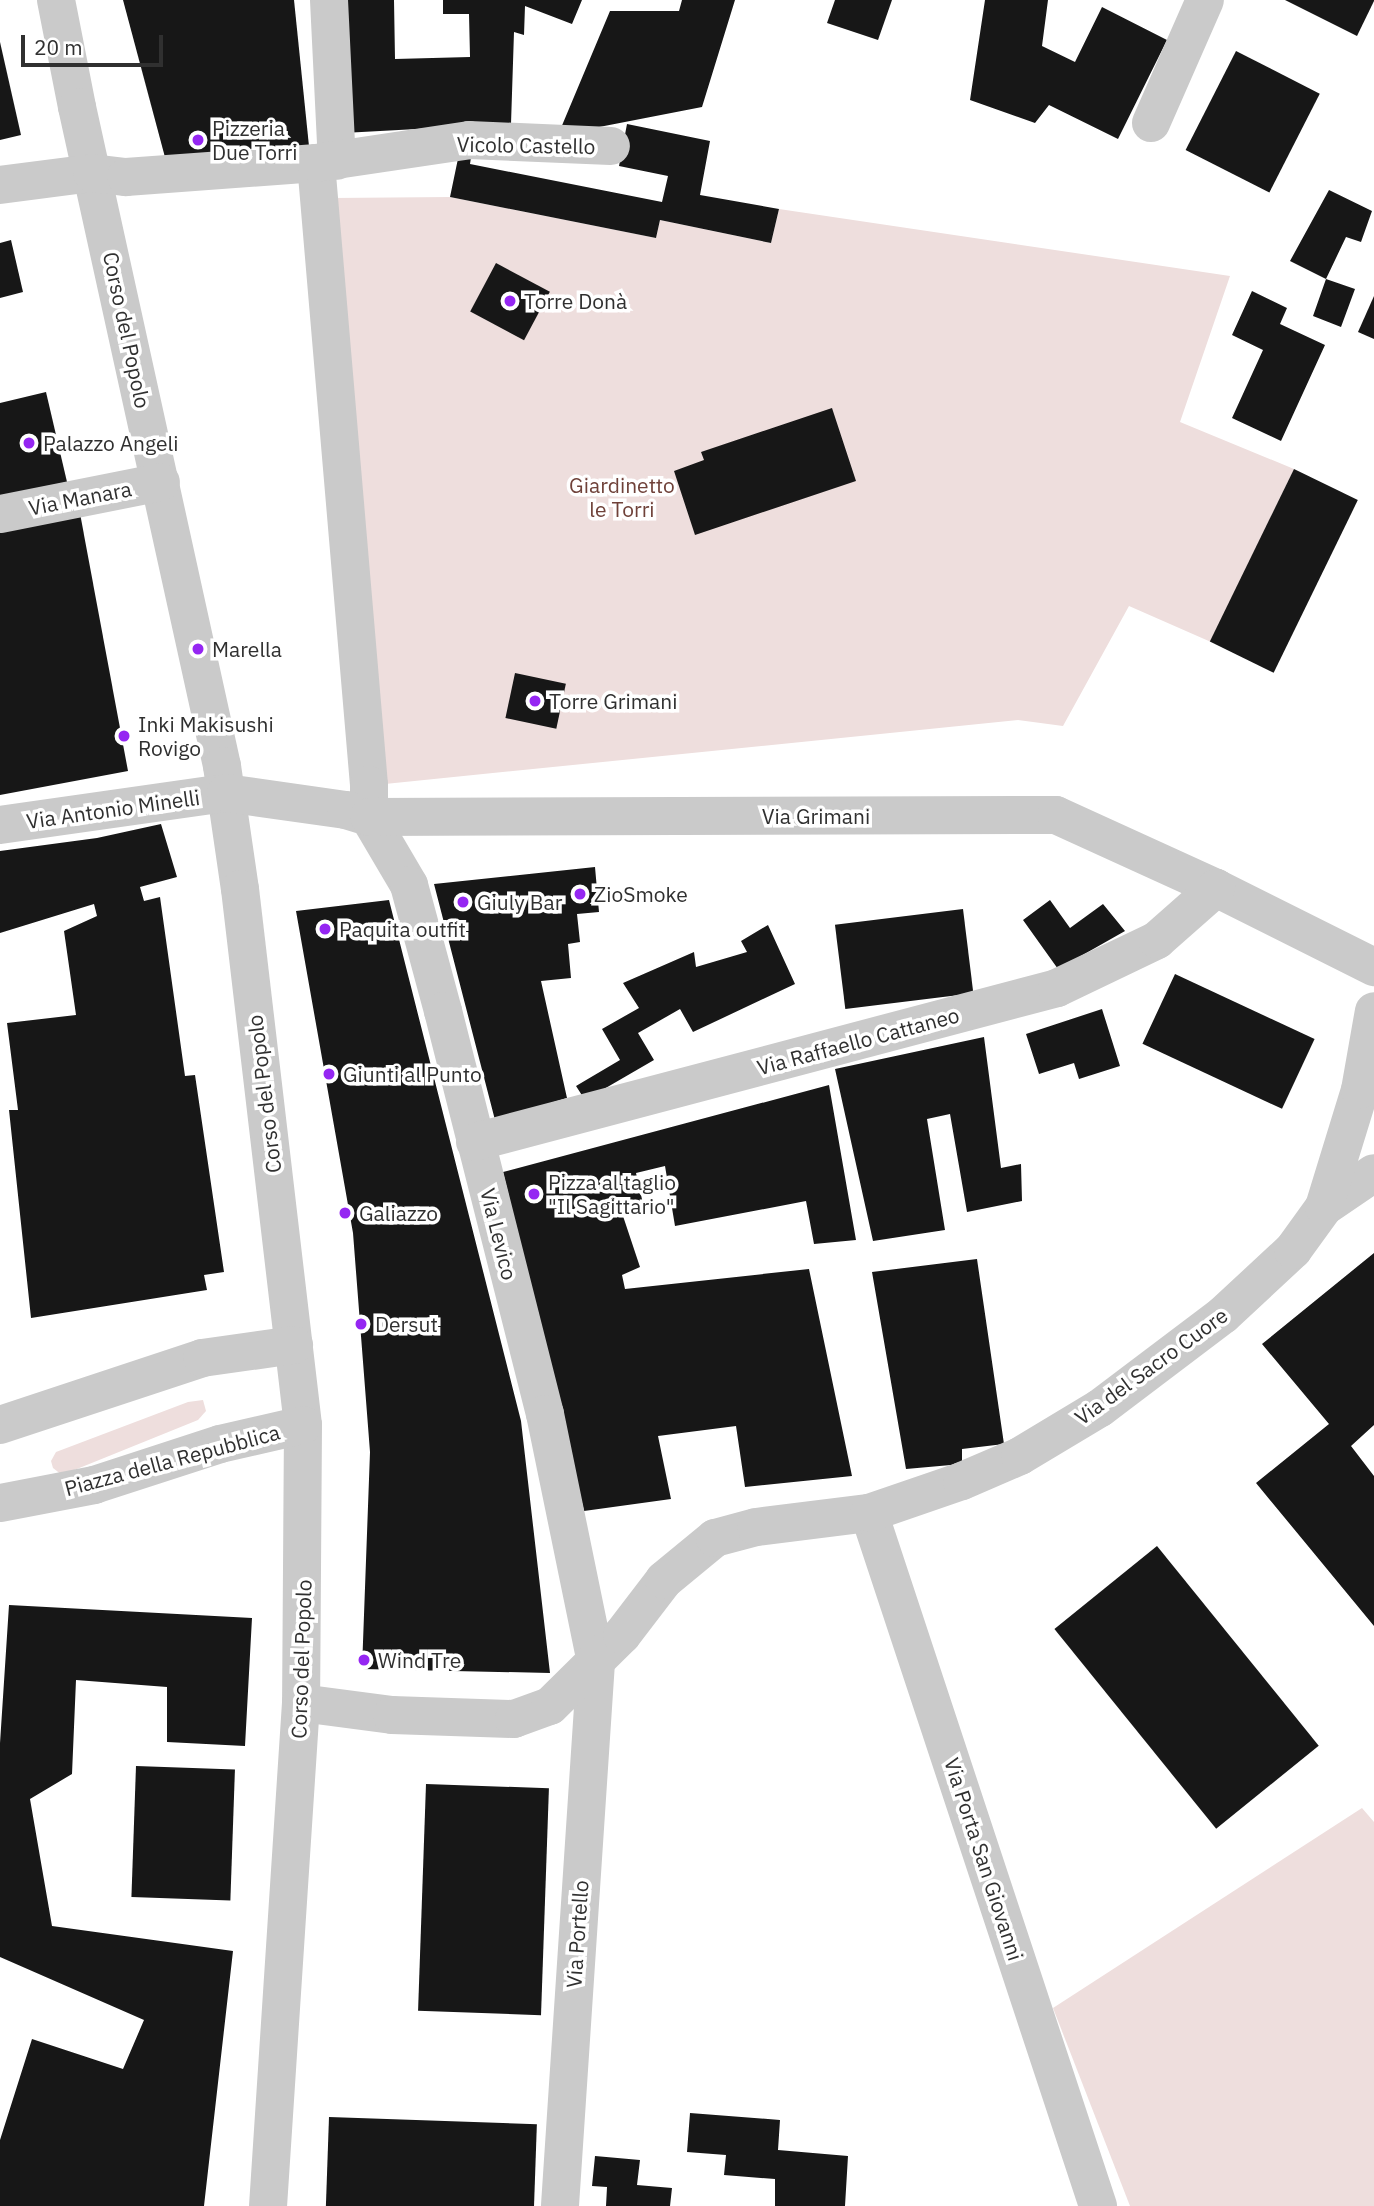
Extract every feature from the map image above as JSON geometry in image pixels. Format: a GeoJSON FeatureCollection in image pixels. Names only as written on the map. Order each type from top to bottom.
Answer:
{"type":"FeatureCollection","features":[{"type":"Feature","properties":{"kind":"street","name":"Corso del Popolo"},"geometry":{"type":"LineString","coordinates":[[56,0],[226,793],[303,1425],[302,1703],[268,2206]]}},
{"type":"Feature","properties":{"kind":"street"},"geometry":{"type":"LineString","coordinates":[[329,0],[326,162],[369,817]]}},
{"type":"Feature","properties":{"kind":"street"},"geometry":{"type":"LineString","coordinates":[[1151,123],[1205,0]]}},
{"type":"Feature","properties":{"kind":"street","name":"Vicolo Castello"},"geometry":{"type":"LineString","coordinates":[[0,185],[92,173],[126,177],[326,162],[469,140],[611,146]]}},
{"type":"Feature","properties":{"kind":"street","name":"Via Manara"},"geometry":{"type":"LineString","coordinates":[[0,514],[161,482]]}},
{"type":"Feature","properties":{"kind":"street","name":"Via Grimani"},"geometry":{"type":"LineString","coordinates":[[226,793],[346,810],[369,817],[1056,815],[1216,888],[1374,967]]}},
{"type":"Feature","properties":{"kind":"street","name":"Via Antonio Minelli"},"geometry":{"type":"LineString","coordinates":[[0,825],[226,793]]}},
{"type":"Feature","properties":{"kind":"street","name":"Via Levico"},"geometry":{"type":"LineString","coordinates":[[369,817],[409,886],[443,1011],[545,1414],[596,1662]]}},
{"type":"Feature","properties":{"kind":"street","name":"Via Raffaello Cattaneo"},"geometry":{"type":"LineString","coordinates":[[475,1142],[1057,988],[1157,940],[1216,888]]}},
{"type":"Feature","properties":{"kind":"street","name":"Via del Sacro Cuore"},"geometry":{"type":"LineString","coordinates":[[302,1703],[392,1715],[514,1718],[551,1706],[622,1635],[664,1580],[715,1538],[756,1527],[869,1513],[962,1481],[1008,1461],[1100,1408],[1223,1315],[1293,1250],[1324,1207],[1360,1090],[1374,1010]]}},
{"type":"Feature","properties":{"kind":"street"},"geometry":{"type":"LineString","coordinates":[[1324,1207],[1374,1173]]}},
{"type":"Feature","properties":{"kind":"street"},"geometry":{"type":"LineString","coordinates":[[0,1425],[202,1358],[294,1345]]}},
{"type":"Feature","properties":{"kind":"street","name":"Piazza della Repubblica"},"geometry":{"type":"LineString","coordinates":[[0,1503],[94,1485],[220,1444],[303,1425]]}},
{"type":"Feature","properties":{"kind":"street","name":"Via Porta San Giovanni"},"geometry":{"type":"LineString","coordinates":[[869,1513],[1098,2206]]}},
{"type":"Feature","properties":{"kind":"street","name":"Via Portello"},"geometry":{"type":"LineString","coordinates":[[560,2206],[596,1662]]}},
{"type":"Feature","properties":{"kind":"green space","name":"Giardinetto le Torri"},"geometry":{"type":"Polygon","coordinates":[[[450,197],[656,238],[660,220],[771,243],[779,209],[1230,276],[1180,422],[1294,469],[1211,642],[1129,606],[1063,726],[1018,720],[385,784],[332,198],[450,197]]]}},
{"type":"Feature","properties":{"kind":"green space"},"geometry":{"type":"Polygon","coordinates":[[[203,1400],[206,1411],[198,1420],[62,1475],[53,1468],[51,1461],[56,1452],[188,1402],[203,1400]]]}},
{"type":"Feature","properties":{"kind":"green space"},"geometry":{"type":"Polygon","coordinates":[[[1362,1808],[1374,1822],[1374,2206],[1130,2206],[1053,2008],[1362,1808]]]}},
{"type":"Feature","properties":{"kind":"building"},"geometry":{"type":"Polygon","coordinates":[[[123,0],[294,0],[310,156],[166,161],[123,0]]]}},
{"type":"Feature","properties":{"kind":"building"},"geometry":{"type":"Polygon","coordinates":[[[345,0],[394,0],[395,59],[470,57],[469,14],[443,14],[443,0],[582,0],[572,24],[525,6],[524,35],[514,32],[511,124],[343,133],[345,0]]]}},
{"type":"Feature","properties":{"kind":"building"},"geometry":{"type":"Polygon","coordinates":[[[682,0],[735,0],[702,107],[558,135],[610,11],[679,11],[682,0]]]}},
{"type":"Feature","properties":{"kind":"building"},"geometry":{"type":"Polygon","coordinates":[[[835,0],[892,0],[878,40],[827,23],[835,0]]]}},
{"type":"Feature","properties":{"kind":"building"},"geometry":{"type":"Polygon","coordinates":[[[985,0],[1048,0],[1042,46],[1075,62],[1102,7],[1167,40],[1118,139],[1049,105],[1035,123],[970,100],[985,0]]]}},
{"type":"Feature","properties":{"kind":"building"},"geometry":{"type":"Polygon","coordinates":[[[1285,0],[1374,0],[1374,1],[1357,36],[1285,0]]]}},
{"type":"Feature","properties":{"kind":"building"},"geometry":{"type":"Polygon","coordinates":[[[0,42],[21,135],[0,140],[0,42]]]}},
{"type":"Feature","properties":{"kind":"building"},"geometry":{"type":"Polygon","coordinates":[[[1236,51],[1320,94],[1269,193],[1186,150],[1236,51]]]}},
{"type":"Feature","properties":{"kind":"building"},"geometry":{"type":"Polygon","coordinates":[[[627,124],[710,141],[700,195],[779,209],[771,243],[660,220],[656,238],[450,197],[460,149],[472,151],[470,164],[662,202],[668,176],[619,166],[627,124]]]}},
{"type":"Feature","properties":{"kind":"building"},"geometry":{"type":"Polygon","coordinates":[[[1329,190],[1372,211],[1361,242],[1346,237],[1326,279],[1290,261],[1329,190]]]}},
{"type":"Feature","properties":{"kind":"building"},"geometry":{"type":"Polygon","coordinates":[[[11,240],[23,292],[0,298],[0,243],[11,240]]]}},
{"type":"Feature","properties":{"kind":"building","name":"Torre Donà"},"geometry":{"type":"Polygon","coordinates":[[[496,263],[550,292],[524,340],[470,312],[496,263]]]}},
{"type":"Feature","properties":{"kind":"building"},"geometry":{"type":"Polygon","coordinates":[[[1326,279],[1355,289],[1341,327],[1313,316],[1326,279]]]}},
{"type":"Feature","properties":{"kind":"building"},"geometry":{"type":"Polygon","coordinates":[[[1252,291],[1287,308],[1280,324],[1325,345],[1281,441],[1232,418],[1263,350],[1232,335],[1252,291]]]}},
{"type":"Feature","properties":{"kind":"building"},"geometry":{"type":"Polygon","coordinates":[[[1374,296],[1374,339],[1358,332],[1374,296]]]}},
{"type":"Feature","properties":{"kind":"building","name":"Palazzo Angeli"},"geometry":{"type":"Polygon","coordinates":[[[46,392],[67,482],[0,498],[0,403],[46,392]]]}},
{"type":"Feature","properties":{"kind":"building"},"geometry":{"type":"Polygon","coordinates":[[[832,408],[856,481],[695,535],[674,471],[704,460],[701,452],[832,408]]]}},
{"type":"Feature","properties":{"kind":"building"},"geometry":{"type":"Polygon","coordinates":[[[1294,469],[1358,500],[1274,673],[1210,642],[1294,469]]]}},
{"type":"Feature","properties":{"kind":"building"},"geometry":{"type":"Polygon","coordinates":[[[79,508],[128,771],[0,795],[0,522],[79,508]]]}},
{"type":"Feature","properties":{"kind":"building","name":"Torre Grimani"},"geometry":{"type":"Polygon","coordinates":[[[515,673],[566,684],[556,729],[505,718],[515,673]]]}},
{"type":"Feature","properties":{"kind":"building"},"geometry":{"type":"Polygon","coordinates":[[[161,824],[177,877],[140,887],[144,901],[160,897],[185,1076],[195,1075],[224,1272],[204,1275],[207,1290],[31,1318],[9,1110],[18,1110],[7,1023],[76,1015],[64,931],[97,916],[94,904],[0,933],[0,851],[97,838],[161,824]]]}},
{"type":"Feature","properties":{"kind":"building"},"geometry":{"type":"Polygon","coordinates":[[[595,867],[599,912],[577,914],[580,942],[568,944],[571,978],[541,981],[567,1098],[495,1120],[434,884],[595,867]]]}},
{"type":"Feature","properties":{"kind":"building"},"geometry":{"type":"Polygon","coordinates":[[[389,900],[521,1421],[550,1673],[362,1669],[370,1452],[353,1233],[296,911],[389,900]]]}},
{"type":"Feature","properties":{"kind":"building"},"geometry":{"type":"Polygon","coordinates":[[[1050,900],[1070,928],[1103,904],[1125,931],[1058,969],[1023,920],[1050,900]]]}},
{"type":"Feature","properties":{"kind":"building"},"geometry":{"type":"Polygon","coordinates":[[[963,909],[973,993],[845,1009],[835,925],[963,909]]]}},
{"type":"Feature","properties":{"kind":"building"},"geometry":{"type":"Polygon","coordinates":[[[768,925],[795,984],[693,1032],[680,1009],[638,1033],[654,1060],[585,1100],[576,1086],[620,1060],[602,1029],[639,1008],[623,983],[694,952],[696,967],[747,952],[741,941],[768,925]]]}},
{"type":"Feature","properties":{"kind":"building"},"geometry":{"type":"Polygon","coordinates":[[[1175,974],[1315,1039],[1282,1109],[1142,1044],[1175,974]]]}},
{"type":"Feature","properties":{"kind":"building"},"geometry":{"type":"Polygon","coordinates":[[[1102,1009],[1120,1066],[1079,1079],[1074,1063],[1039,1074],[1026,1034],[1102,1009]]]}},
{"type":"Feature","properties":{"kind":"building"},"geometry":{"type":"Polygon","coordinates":[[[984,1037],[1001,1168],[1021,1164],[1022,1201],[967,1212],[950,1114],[927,1119],[945,1230],[873,1241],[835,1069],[984,1037]]]}},
{"type":"Feature","properties":{"kind":"building"},"geometry":{"type":"Polygon","coordinates":[[[829,1085],[856,1240],[814,1244],[806,1201],[675,1226],[665,1166],[636,1173],[644,1208],[623,1216],[640,1267],[622,1275],[625,1289],[809,1269],[852,1476],[745,1487],[736,1426],[658,1436],[671,1499],[584,1511],[503,1172],[829,1085]]]}},
{"type":"Feature","properties":{"kind":"building"},"geometry":{"type":"Polygon","coordinates":[[[1374,1253],[1374,1425],[1351,1446],[1374,1476],[1374,1626],[1256,1483],[1329,1424],[1262,1344],[1374,1253]]]}},
{"type":"Feature","properties":{"kind":"building"},"geometry":{"type":"Polygon","coordinates":[[[977,1259],[1004,1444],[962,1449],[962,1464],[906,1469],[872,1272],[977,1259]]]}},
{"type":"Feature","properties":{"kind":"building"},"geometry":{"type":"Polygon","coordinates":[[[1157,1546],[1319,1746],[1216,1829],[1054,1629],[1157,1546]]]}},
{"type":"Feature","properties":{"kind":"building"},"geometry":{"type":"Polygon","coordinates":[[[9,1605],[252,1618],[245,1746],[167,1742],[167,1687],[76,1680],[72,1774],[30,1799],[52,1926],[233,1951],[204,2206],[0,2206],[0,2140],[32,2039],[123,2069],[144,2020],[0,1957],[0,1743],[9,1605]]]}},
{"type":"Feature","properties":{"kind":"building"},"geometry":{"type":"Polygon","coordinates":[[[136,1766],[235,1769],[230,1900],[131,1897],[136,1766]]]}},
{"type":"Feature","properties":{"kind":"building"},"geometry":{"type":"Polygon","coordinates":[[[426,1784],[549,1788],[541,2015],[418,2011],[426,1784]]]}},
{"type":"Feature","properties":{"kind":"building"},"geometry":{"type":"Polygon","coordinates":[[[690,2113],[780,2120],[778,2150],[848,2156],[845,2206],[775,2206],[775,2179],[724,2175],[726,2155],[687,2152],[690,2113]]]}},
{"type":"Feature","properties":{"kind":"building"},"geometry":{"type":"Polygon","coordinates":[[[329,2117],[537,2124],[534,2206],[326,2206],[329,2117]]]}},
{"type":"Feature","properties":{"kind":"building"},"geometry":{"type":"Polygon","coordinates":[[[595,2156],[640,2160],[637,2185],[672,2188],[670,2206],[606,2206],[607,2187],[592,2186],[595,2156]]]}},
{"type":"Feature","properties":{"kind":"place","name":"Pizzeria Due Torri"},"geometry":{"type":"Point","coordinates":[198,140]}},
{"type":"Feature","properties":{"kind":"place","name":"Torre Donà"},"geometry":{"type":"Point","coordinates":[510,301]}},
{"type":"Feature","properties":{"kind":"place","name":"Palazzo Angeli"},"geometry":{"type":"Point","coordinates":[29,443]}},
{"type":"Feature","properties":{"kind":"place","name":"Marella"},"geometry":{"type":"Point","coordinates":[198,649]}},
{"type":"Feature","properties":{"kind":"place","name":"Torre Grimani"},"geometry":{"type":"Point","coordinates":[535,701]}},
{"type":"Feature","properties":{"kind":"place","name":"Inki Makisushi Rovigo"},"geometry":{"type":"Point","coordinates":[124,736]}},
{"type":"Feature","properties":{"kind":"place","name":"ZioSmoke"},"geometry":{"type":"Point","coordinates":[580,894]}},
{"type":"Feature","properties":{"kind":"place","name":"Giuly Bar"},"geometry":{"type":"Point","coordinates":[463,902]}},
{"type":"Feature","properties":{"kind":"place","name":"Paquita outfit"},"geometry":{"type":"Point","coordinates":[325,929]}},
{"type":"Feature","properties":{"kind":"place","name":"Giunti al Punto"},"geometry":{"type":"Point","coordinates":[329,1074]}},
{"type":"Feature","properties":{"kind":"place","name":"Pizza al taglio \"Il Sagittario\""},"geometry":{"type":"Point","coordinates":[534,1194]}},
{"type":"Feature","properties":{"kind":"place","name":"Galiazzo"},"geometry":{"type":"Point","coordinates":[345,1213]}},
{"type":"Feature","properties":{"kind":"place","name":"Dersut"},"geometry":{"type":"Point","coordinates":[361,1324]}},
{"type":"Feature","properties":{"kind":"place","name":"Wind Tre"},"geometry":{"type":"Point","coordinates":[364,1660]}}]}
